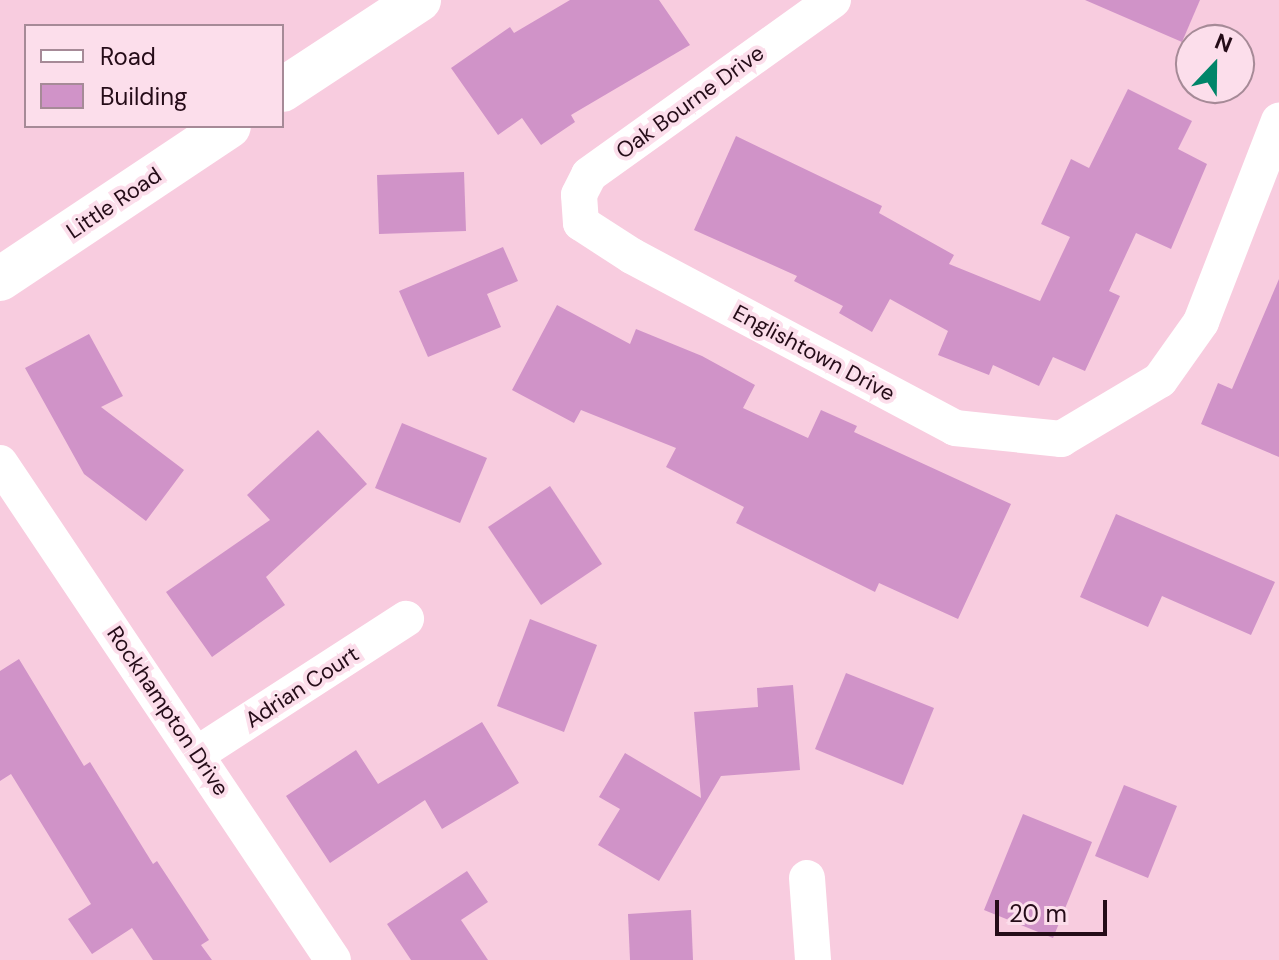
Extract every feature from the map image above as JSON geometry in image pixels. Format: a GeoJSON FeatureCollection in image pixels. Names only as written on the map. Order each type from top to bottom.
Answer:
{"type":"FeatureCollection","features":[{"type":"Feature","properties":{"kind":"street"},"geometry":{"type":"LineString","coordinates":[[284,89],[419,0]]}},
{"type":"Feature","properties":{"kind":"street","name":"Oak Bourne Drive"},"geometry":{"type":"LineString","coordinates":[[581,223],[579,195],[589,175],[833,0]]}},
{"type":"Feature","properties":{"kind":"street","name":"Englishtown Drive"},"geometry":{"type":"LineString","coordinates":[[581,223],[632,256],[955,428],[1061,439],[1160,380],[1201,322],[1279,121]]}},
{"type":"Feature","properties":{"kind":"street","name":"Little Road"},"geometry":{"type":"LineString","coordinates":[[0,279],[226,128]]}},
{"type":"Feature","properties":{"kind":"street","name":"Rockhampton Drive"},"geometry":{"type":"LineString","coordinates":[[0,463],[333,960]]}},
{"type":"Feature","properties":{"kind":"street","name":"Adrian Court"},"geometry":{"type":"LineString","coordinates":[[197,754],[406,619]]}},
{"type":"Feature","properties":{"kind":"street"},"geometry":{"type":"LineString","coordinates":[[807,878],[813,960]]}},
{"type":"Feature","properties":{"kind":"building"},"geometry":{"type":"Polygon","coordinates":[[[570,0],[659,0],[690,45],[571,115],[575,122],[541,145],[522,118],[498,135],[451,68],[510,27],[514,33],[570,0]]]}},
{"type":"Feature","properties":{"kind":"building"},"geometry":{"type":"Polygon","coordinates":[[[1085,0],[1200,0],[1190,24],[1175,24],[1175,39],[1085,0]]]}},
{"type":"Feature","properties":{"kind":"building"},"geometry":{"type":"Polygon","coordinates":[[[1128,89],[1192,121],[1178,149],[1207,164],[1171,249],[1136,233],[1109,291],[1120,296],[1085,371],[1053,357],[1039,386],[993,365],[989,375],[938,355],[948,331],[890,299],[872,332],[839,313],[843,306],[794,281],[797,276],[694,230],[736,136],[882,206],[879,213],[954,255],[949,264],[1040,301],[1070,237],[1041,224],[1071,159],[1089,168],[1128,89]]]}},
{"type":"Feature","properties":{"kind":"building"},"geometry":{"type":"Polygon","coordinates":[[[464,172],[466,231],[379,234],[377,175],[464,172]]]}},
{"type":"Feature","properties":{"kind":"building"},"geometry":{"type":"Polygon","coordinates":[[[503,247],[518,281],[487,294],[501,327],[428,357],[399,291],[503,247]]]}},
{"type":"Feature","properties":{"kind":"building"},"geometry":{"type":"Polygon","coordinates":[[[1279,279],[1279,457],[1201,424],[1218,383],[1232,389],[1279,279]]]}},
{"type":"Feature","properties":{"kind":"building"},"geometry":{"type":"Polygon","coordinates":[[[557,305],[630,344],[636,329],[702,356],[755,385],[743,408],[808,438],[821,410],[857,426],[854,432],[1011,504],[958,619],[879,583],[875,592],[736,523],[744,507],[666,467],[676,448],[581,410],[574,423],[512,390],[557,305]]]}},
{"type":"Feature","properties":{"kind":"building"},"geometry":{"type":"Polygon","coordinates":[[[89,334],[123,396],[101,407],[184,470],[146,521],[84,474],[25,368],[89,334]]]}},
{"type":"Feature","properties":{"kind":"building"},"geometry":{"type":"Polygon","coordinates":[[[402,423],[487,458],[460,523],[375,488],[402,423]]]}},
{"type":"Feature","properties":{"kind":"building"},"geometry":{"type":"Polygon","coordinates":[[[318,430],[367,484],[266,577],[285,605],[212,657],[166,592],[270,520],[247,495],[318,430]]]}},
{"type":"Feature","properties":{"kind":"building"},"geometry":{"type":"Polygon","coordinates":[[[550,486],[602,564],[541,605],[488,527],[550,486]]]}},
{"type":"Feature","properties":{"kind":"building"},"geometry":{"type":"Polygon","coordinates":[[[1116,514],[1275,582],[1251,635],[1162,596],[1148,627],[1080,597],[1116,514]]]}},
{"type":"Feature","properties":{"kind":"building"},"geometry":{"type":"Polygon","coordinates":[[[530,619],[597,645],[564,732],[497,706],[530,619]]]}},
{"type":"Feature","properties":{"kind":"building"},"geometry":{"type":"Polygon","coordinates":[[[19,659],[84,766],[90,762],[153,864],[157,861],[209,940],[201,945],[212,960],[153,960],[132,928],[92,954],[68,919],[91,904],[11,774],[0,781],[0,671],[19,659]]]}},
{"type":"Feature","properties":{"kind":"building"},"geometry":{"type":"Polygon","coordinates":[[[846,673],[934,708],[903,785],[815,749],[846,673]]]}},
{"type":"Feature","properties":{"kind":"building"},"geometry":{"type":"Polygon","coordinates":[[[793,685],[800,770],[721,776],[659,881],[598,845],[620,809],[599,797],[625,753],[701,798],[694,712],[758,707],[757,688],[793,685]]]}},
{"type":"Feature","properties":{"kind":"building"},"geometry":{"type":"Polygon","coordinates":[[[482,722],[519,783],[442,829],[425,800],[330,863],[286,796],[356,750],[378,784],[482,722]]]}},
{"type":"Feature","properties":{"kind":"building"},"geometry":{"type":"Polygon","coordinates":[[[1124,785],[1177,806],[1148,878],[1095,856],[1124,785]]]}},
{"type":"Feature","properties":{"kind":"building"},"geometry":{"type":"Polygon","coordinates":[[[1023,814],[1092,842],[1053,938],[984,910],[1023,814]]]}},
{"type":"Feature","properties":{"kind":"building"},"geometry":{"type":"Polygon","coordinates":[[[467,871],[488,902],[461,920],[488,960],[411,960],[387,924],[467,871]]]}},
{"type":"Feature","properties":{"kind":"building"},"geometry":{"type":"Polygon","coordinates":[[[691,910],[693,960],[630,960],[628,914],[691,910]]]}}]}
